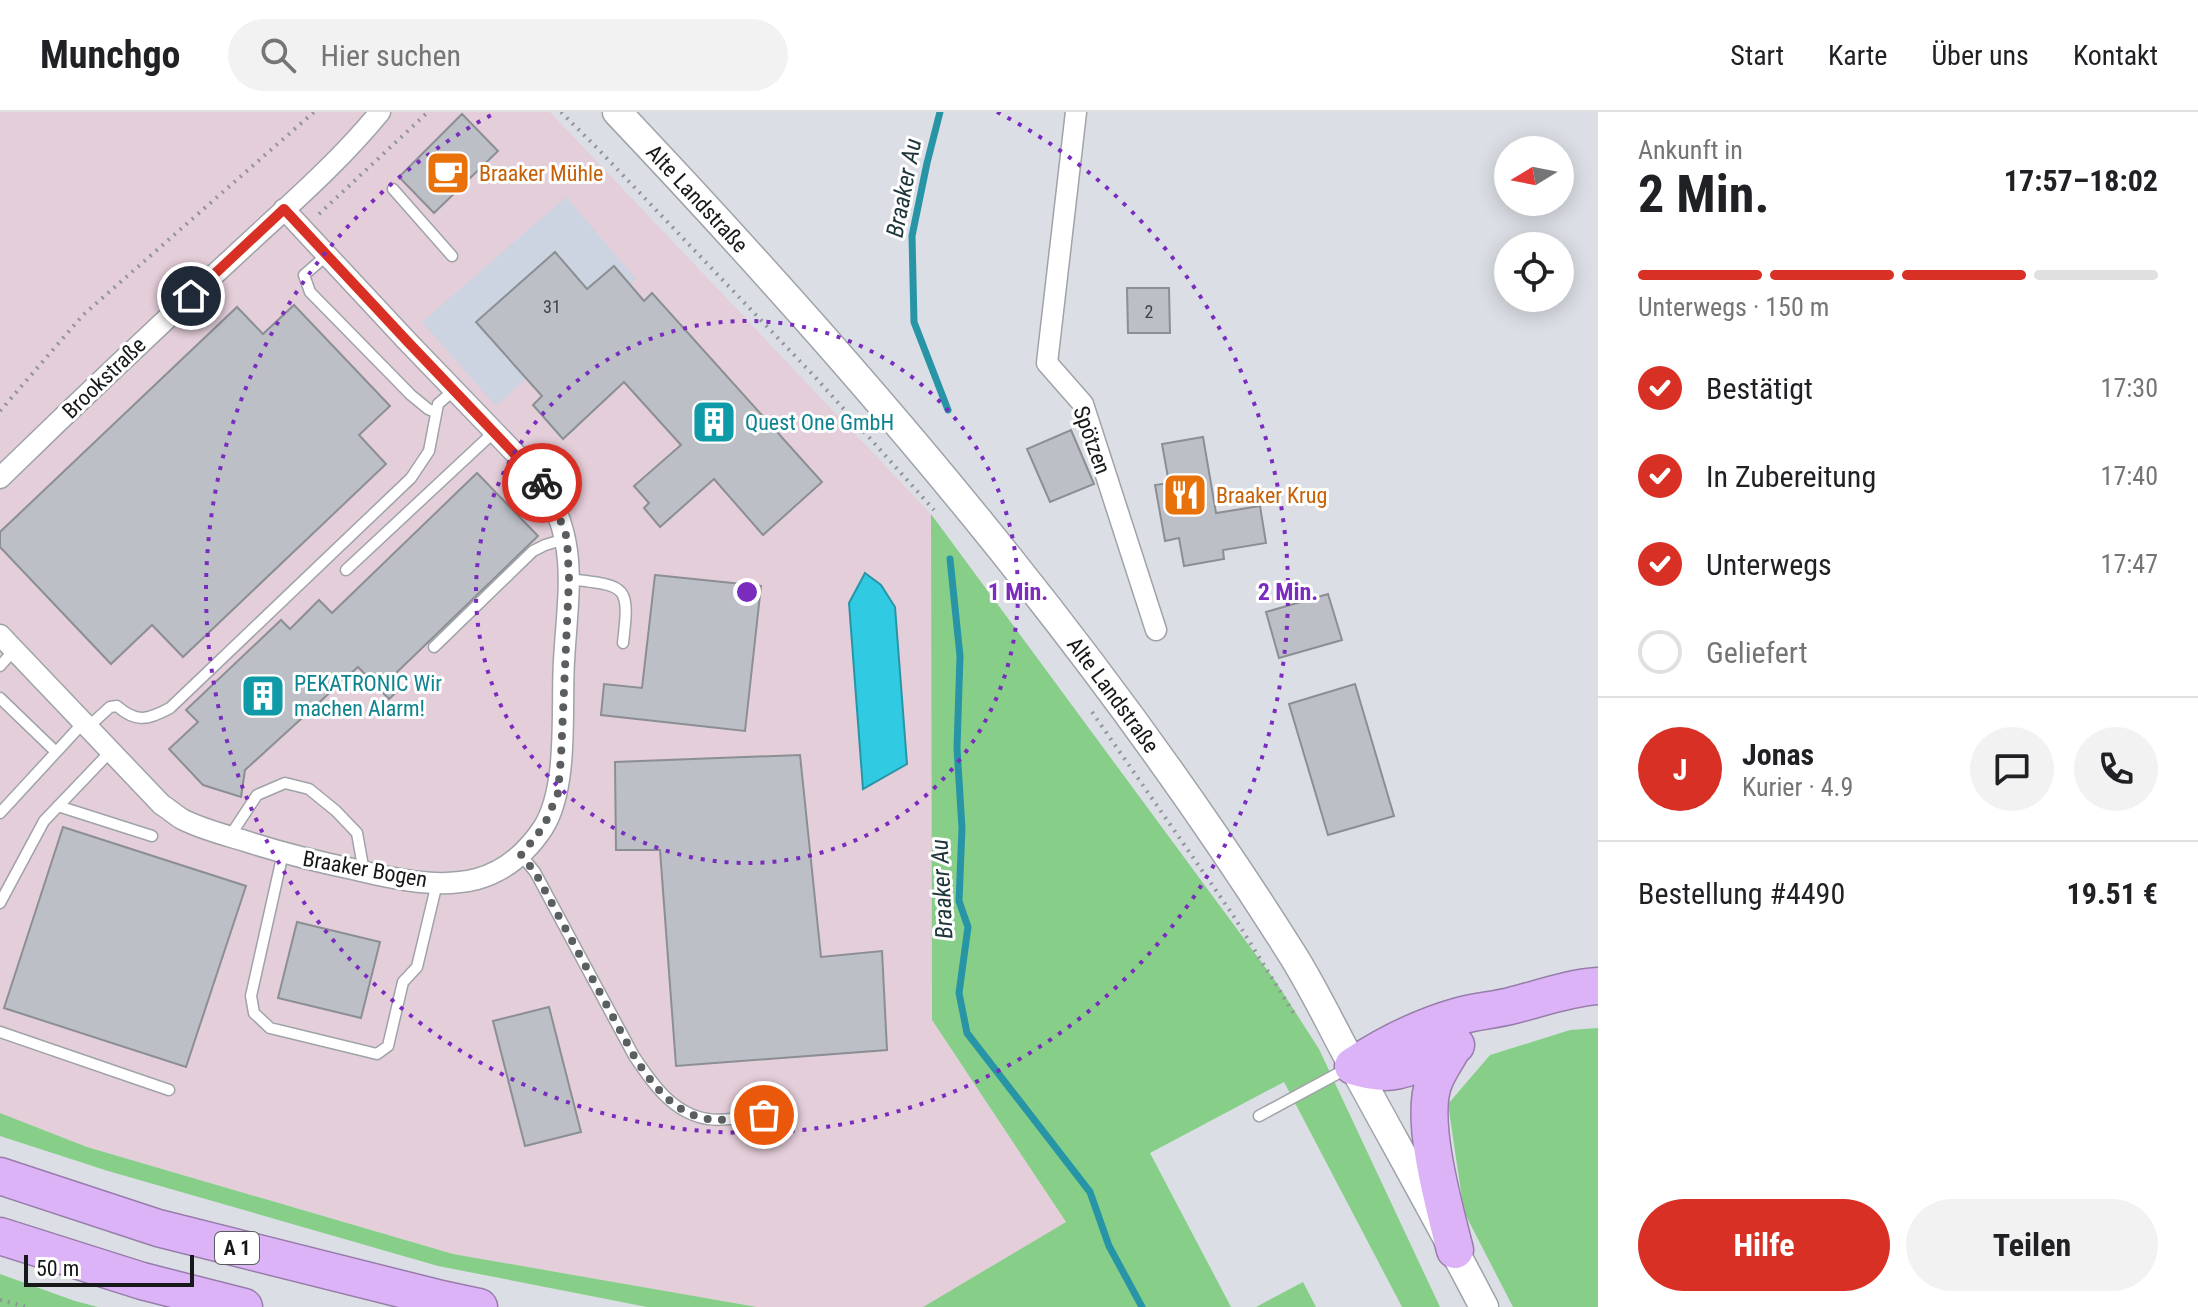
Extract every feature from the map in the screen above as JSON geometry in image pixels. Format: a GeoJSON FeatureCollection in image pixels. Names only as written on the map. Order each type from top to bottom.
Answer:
{"type":"FeatureCollection","features":[{"type":"Feature","properties":{"kind":"highway"},"geometry":{"type":"LineString","coordinates":[[1353,1066],[1414,1031],[1461,1015],[1598,986]]}},
{"type":"Feature","properties":{"kind":"highway"},"geometry":{"type":"LineString","coordinates":[[1353,1066],[1374,1073],[1407,1069],[1452,1049],[1512,1006]]}},
{"type":"Feature","properties":{"kind":"highway"},"geometry":{"type":"LineString","coordinates":[[1452,1049],[1433,1084],[1430,1113],[1435,1168],[1455,1250]]}},
{"type":"Feature","properties":{"kind":"highway","name":"A 1"},"geometry":{"type":"LineString","coordinates":[[0,1176],[158,1228],[479,1307]]}},
{"type":"Feature","properties":{"kind":"highway"},"geometry":{"type":"LineString","coordinates":[[0,1236],[142,1281],[244,1307]]}},
{"type":"Feature","properties":{"kind":"main road","name":"Alte Landstraße"},"geometry":{"type":"LineString","coordinates":[[617,112],[717,218],[890,414],[1053,614],[1174,775],[1293,955],[1484,1307]]}},
{"type":"Feature","properties":{"kind":"street","name":"Brookstraße"},"geometry":{"type":"LineString","coordinates":[[0,478],[363,133],[380,112]]}},
{"type":"Feature","properties":{"kind":"street","name":"Spötzen"},"geometry":{"type":"LineString","coordinates":[[1076,112],[1047,363],[1083,404],[1156,630]]}},
{"type":"Feature","properties":{"kind":"street","name":"Braaker Bogen"},"geometry":{"type":"LineString","coordinates":[[7,642],[162,805],[184,820],[230,836],[283,853],[364,872],[415,882],[450,883],[478,878],[505,868],[521,855],[544,826],[558,793],[569,579],[567,538],[551,495],[535,474],[284,209]]}},
{"type":"Feature","properties":{"kind":"lane"},"geometry":{"type":"LineString","coordinates":[[393,189],[452,256]]}},
{"type":"Feature","properties":{"kind":"lane"},"geometry":{"type":"LineString","coordinates":[[327,255],[304,275],[310,292],[411,395],[435,412]]}},
{"type":"Feature","properties":{"kind":"lane"},"geometry":{"type":"LineString","coordinates":[[0,813],[56,752],[110,707],[117,706],[129,716],[142,718],[170,708],[411,478],[429,451],[438,404],[454,390]]}},
{"type":"Feature","properties":{"kind":"lane"},"geometry":{"type":"LineString","coordinates":[[346,570],[494,432]]}},
{"type":"Feature","properties":{"kind":"lane"},"geometry":{"type":"LineString","coordinates":[[434,647],[533,551],[567,538]]}},
{"type":"Feature","properties":{"kind":"lane"},"geometry":{"type":"LineString","coordinates":[[569,579],[604,583],[617,588],[625,596],[623,643]]}},
{"type":"Feature","properties":{"kind":"lane"},"geometry":{"type":"LineString","coordinates":[[0,666],[7,642]]}},
{"type":"Feature","properties":{"kind":"lane"},"geometry":{"type":"LineString","coordinates":[[0,698],[56,752]]}},
{"type":"Feature","properties":{"kind":"lane"},"geometry":{"type":"LineString","coordinates":[[0,903],[44,821],[110,752]]}},
{"type":"Feature","properties":{"kind":"lane"},"geometry":{"type":"LineString","coordinates":[[230,836],[257,795],[285,783],[309,789],[357,833],[364,872]]}},
{"type":"Feature","properties":{"kind":"lane"},"geometry":{"type":"LineString","coordinates":[[58,806],[152,836]]}},
{"type":"Feature","properties":{"kind":"lane"},"geometry":{"type":"LineString","coordinates":[[283,853],[251,996],[254,1013],[270,1028],[377,1054],[388,1046],[403,982],[417,967],[437,882]]}},
{"type":"Feature","properties":{"kind":"lane"},"geometry":{"type":"LineString","coordinates":[[521,855],[535,872],[634,1056],[652,1083],[687,1112],[709,1120],[764,1115]]}},
{"type":"Feature","properties":{"kind":"lane"},"geometry":{"type":"LineString","coordinates":[[0,1032],[169,1090]]}},
{"type":"Feature","properties":{"kind":"lane"},"geometry":{"type":"LineString","coordinates":[[1259,1116],[1353,1066]]}},
{"type":"Feature","properties":{"kind":"path"},"geometry":{"type":"LineString","coordinates":[[0,411],[83,315],[314,112]]}},
{"type":"Feature","properties":{"kind":"path"},"geometry":{"type":"LineString","coordinates":[[304,230],[428,112]]}},
{"type":"Feature","properties":{"kind":"path"},"geometry":{"type":"LineString","coordinates":[[561,112],[816,378],[938,514]]}},
{"type":"Feature","properties":{"kind":"path"},"geometry":{"type":"LineString","coordinates":[[1092,712],[1233,915],[1299,1022]]}},
{"type":"Feature","properties":{"kind":"path"},"geometry":{"type":"LineString","coordinates":[[0,1300],[27,1307]]}},
{"type":"Feature","properties":{"kind":"shaded area"},"geometry":{"type":"Polygon","coordinates":[[[0,112],[550,112],[931,514],[932,1020],[1066,1222],[923,1307],[757,1307],[453,1254],[87,1147],[0,1113],[0,112]]]}},
{"type":"Feature","properties":{"kind":"shaded area"},"geometry":{"type":"Polygon","coordinates":[[[566,197],[636,279],[496,406],[422,322],[566,197]]]}},
{"type":"Feature","properties":{"kind":"green space"},"geometry":{"type":"Polygon","coordinates":[[[931,514],[1276,982],[1319,1049],[1440,1307],[1402,1307],[1284,1082],[1150,1153],[1231,1307],[923,1307],[1066,1222],[932,1020],[931,514]]]}},
{"type":"Feature","properties":{"kind":"green space"},"geometry":{"type":"Polygon","coordinates":[[[1598,1028],[1598,1307],[1513,1307],[1464,1212],[1448,1104],[1490,1055],[1570,1030],[1598,1028]]]}},
{"type":"Feature","properties":{"kind":"green space"},"geometry":{"type":"Polygon","coordinates":[[[0,1113],[87,1147],[453,1254],[757,1307],[647,1307],[438,1266],[108,1171],[0,1136],[0,1113]]]}},
{"type":"Feature","properties":{"kind":"green space"},"geometry":{"type":"Polygon","coordinates":[[[0,1274],[75,1301],[98,1307],[0,1307],[0,1274]]]}},
{"type":"Feature","properties":{"kind":"green space"},"geometry":{"type":"Polygon","coordinates":[[[1303,1282],[1316,1307],[1256,1307],[1303,1282]]]}},
{"type":"Feature","properties":{"kind":"water"},"geometry":{"type":"Polygon","coordinates":[[[865,573],[881,585],[895,607],[907,764],[863,789],[849,603],[865,573]]]}},
{"type":"Feature","properties":{"kind":"building","name":"Braaker Mühle"},"geometry":{"type":"Polygon","coordinates":[[[462,114],[498,151],[434,213],[399,177],[462,114]]]}},
{"type":"Feature","properties":{"kind":"building","name":"Quest One GmbH"},"geometry":{"type":"Polygon","coordinates":[[[555,252],[587,289],[614,266],[644,301],[652,293],[822,482],[763,535],[714,479],[660,527],[644,508],[649,503],[634,486],[681,445],[624,382],[563,439],[533,405],[542,396],[476,322],[555,252]]]}},
{"type":"Feature","properties":{"kind":"building"},"geometry":{"type":"Polygon","coordinates":[[[1127,288],[1169,288],[1170,333],[1128,333],[1127,288]]]}},
{"type":"Feature","properties":{"kind":"building"},"geometry":{"type":"Polygon","coordinates":[[[294,305],[390,406],[359,435],[386,464],[183,657],[152,625],[111,664],[0,547],[0,532],[237,307],[263,334],[294,305]]]}},
{"type":"Feature","properties":{"kind":"building"},"geometry":{"type":"Polygon","coordinates":[[[1071,430],[1094,484],[1050,502],[1027,449],[1071,430]]]}},
{"type":"Feature","properties":{"kind":"building","name":"Braaker Krug"},"geometry":{"type":"Polygon","coordinates":[[[1203,437],[1216,513],[1260,506],[1266,543],[1223,550],[1224,559],[1184,566],[1179,538],[1165,541],[1155,485],[1169,483],[1162,444],[1203,437]]]}},
{"type":"Feature","properties":{"kind":"building"},"geometry":{"type":"Polygon","coordinates":[[[477,473],[538,536],[393,676],[403,686],[389,699],[358,667],[245,770],[241,797],[203,785],[169,749],[198,722],[186,710],[281,620],[290,629],[319,600],[332,613],[477,473]]]}},
{"type":"Feature","properties":{"kind":"building"},"geometry":{"type":"Polygon","coordinates":[[[655,575],[761,586],[745,731],[601,715],[604,684],[642,688],[655,575]]]}},
{"type":"Feature","properties":{"kind":"building"},"geometry":{"type":"Polygon","coordinates":[[[1328,594],[1342,640],[1279,658],[1266,612],[1328,594]]]}},
{"type":"Feature","properties":{"kind":"building"},"geometry":{"type":"Polygon","coordinates":[[[1355,684],[1394,816],[1328,835],[1289,704],[1355,684]]]}},
{"type":"Feature","properties":{"kind":"building"},"geometry":{"type":"Polygon","coordinates":[[[800,755],[821,957],[882,951],[887,1050],[676,1066],[660,850],[616,850],[615,762],[800,755]]]}},
{"type":"Feature","properties":{"kind":"building"},"geometry":{"type":"Polygon","coordinates":[[[63,827],[246,886],[186,1067],[4,1008],[63,827]]]}},
{"type":"Feature","properties":{"kind":"building"},"geometry":{"type":"Polygon","coordinates":[[[297,922],[380,942],[361,1018],[278,998],[297,922]]]}},
{"type":"Feature","properties":{"kind":"building"},"geometry":{"type":"Polygon","coordinates":[[[549,1007],[581,1132],[525,1146],[493,1021],[549,1007]]]}},
{"type":"Feature","properties":{"kind":"waterway","name":"Braaker Au"},"geometry":{"type":"LineString","coordinates":[[940,112],[912,236],[914,322],[948,410]]}},
{"type":"Feature","properties":{"kind":"waterway","name":"Braaker Au"},"geometry":{"type":"LineString","coordinates":[[950,559],[960,656],[957,748],[962,828],[959,901],[968,927],[959,993],[967,1033],[1090,1192],[1109,1246],[1142,1307]]}},
{"type":"Feature","properties":{"kind":"way so far"},"geometry":{"type":"LineString","coordinates":[[542,483],[551,495],[567,538],[569,579],[561,757],[558,793],[544,826],[521,855],[535,872],[634,1056],[652,1083],[687,1112],[709,1120],[764,1115]]}},
{"type":"Feature","properties":{"kind":"place","name":"Braaker Mühle"},"geometry":{"type":"Point","coordinates":[448,173]}},
{"type":"Feature","properties":{"kind":"place","name":"Quest One GmbH"},"geometry":{"type":"Point","coordinates":[714,422]}},
{"type":"Feature","properties":{"kind":"place","name":"Braaker Krug"},"geometry":{"type":"Point","coordinates":[1185,495]}},
{"type":"Feature","properties":{"kind":"place","name":"PEKATRONIC Wir machen Alarm!"},"geometry":{"type":"Point","coordinates":[263,696]}},
{"type":"Feature","properties":{"kind":"route"},"geometry":{"type":"LineString","coordinates":[[191,296],[284,209],[542,483]]}}]}
